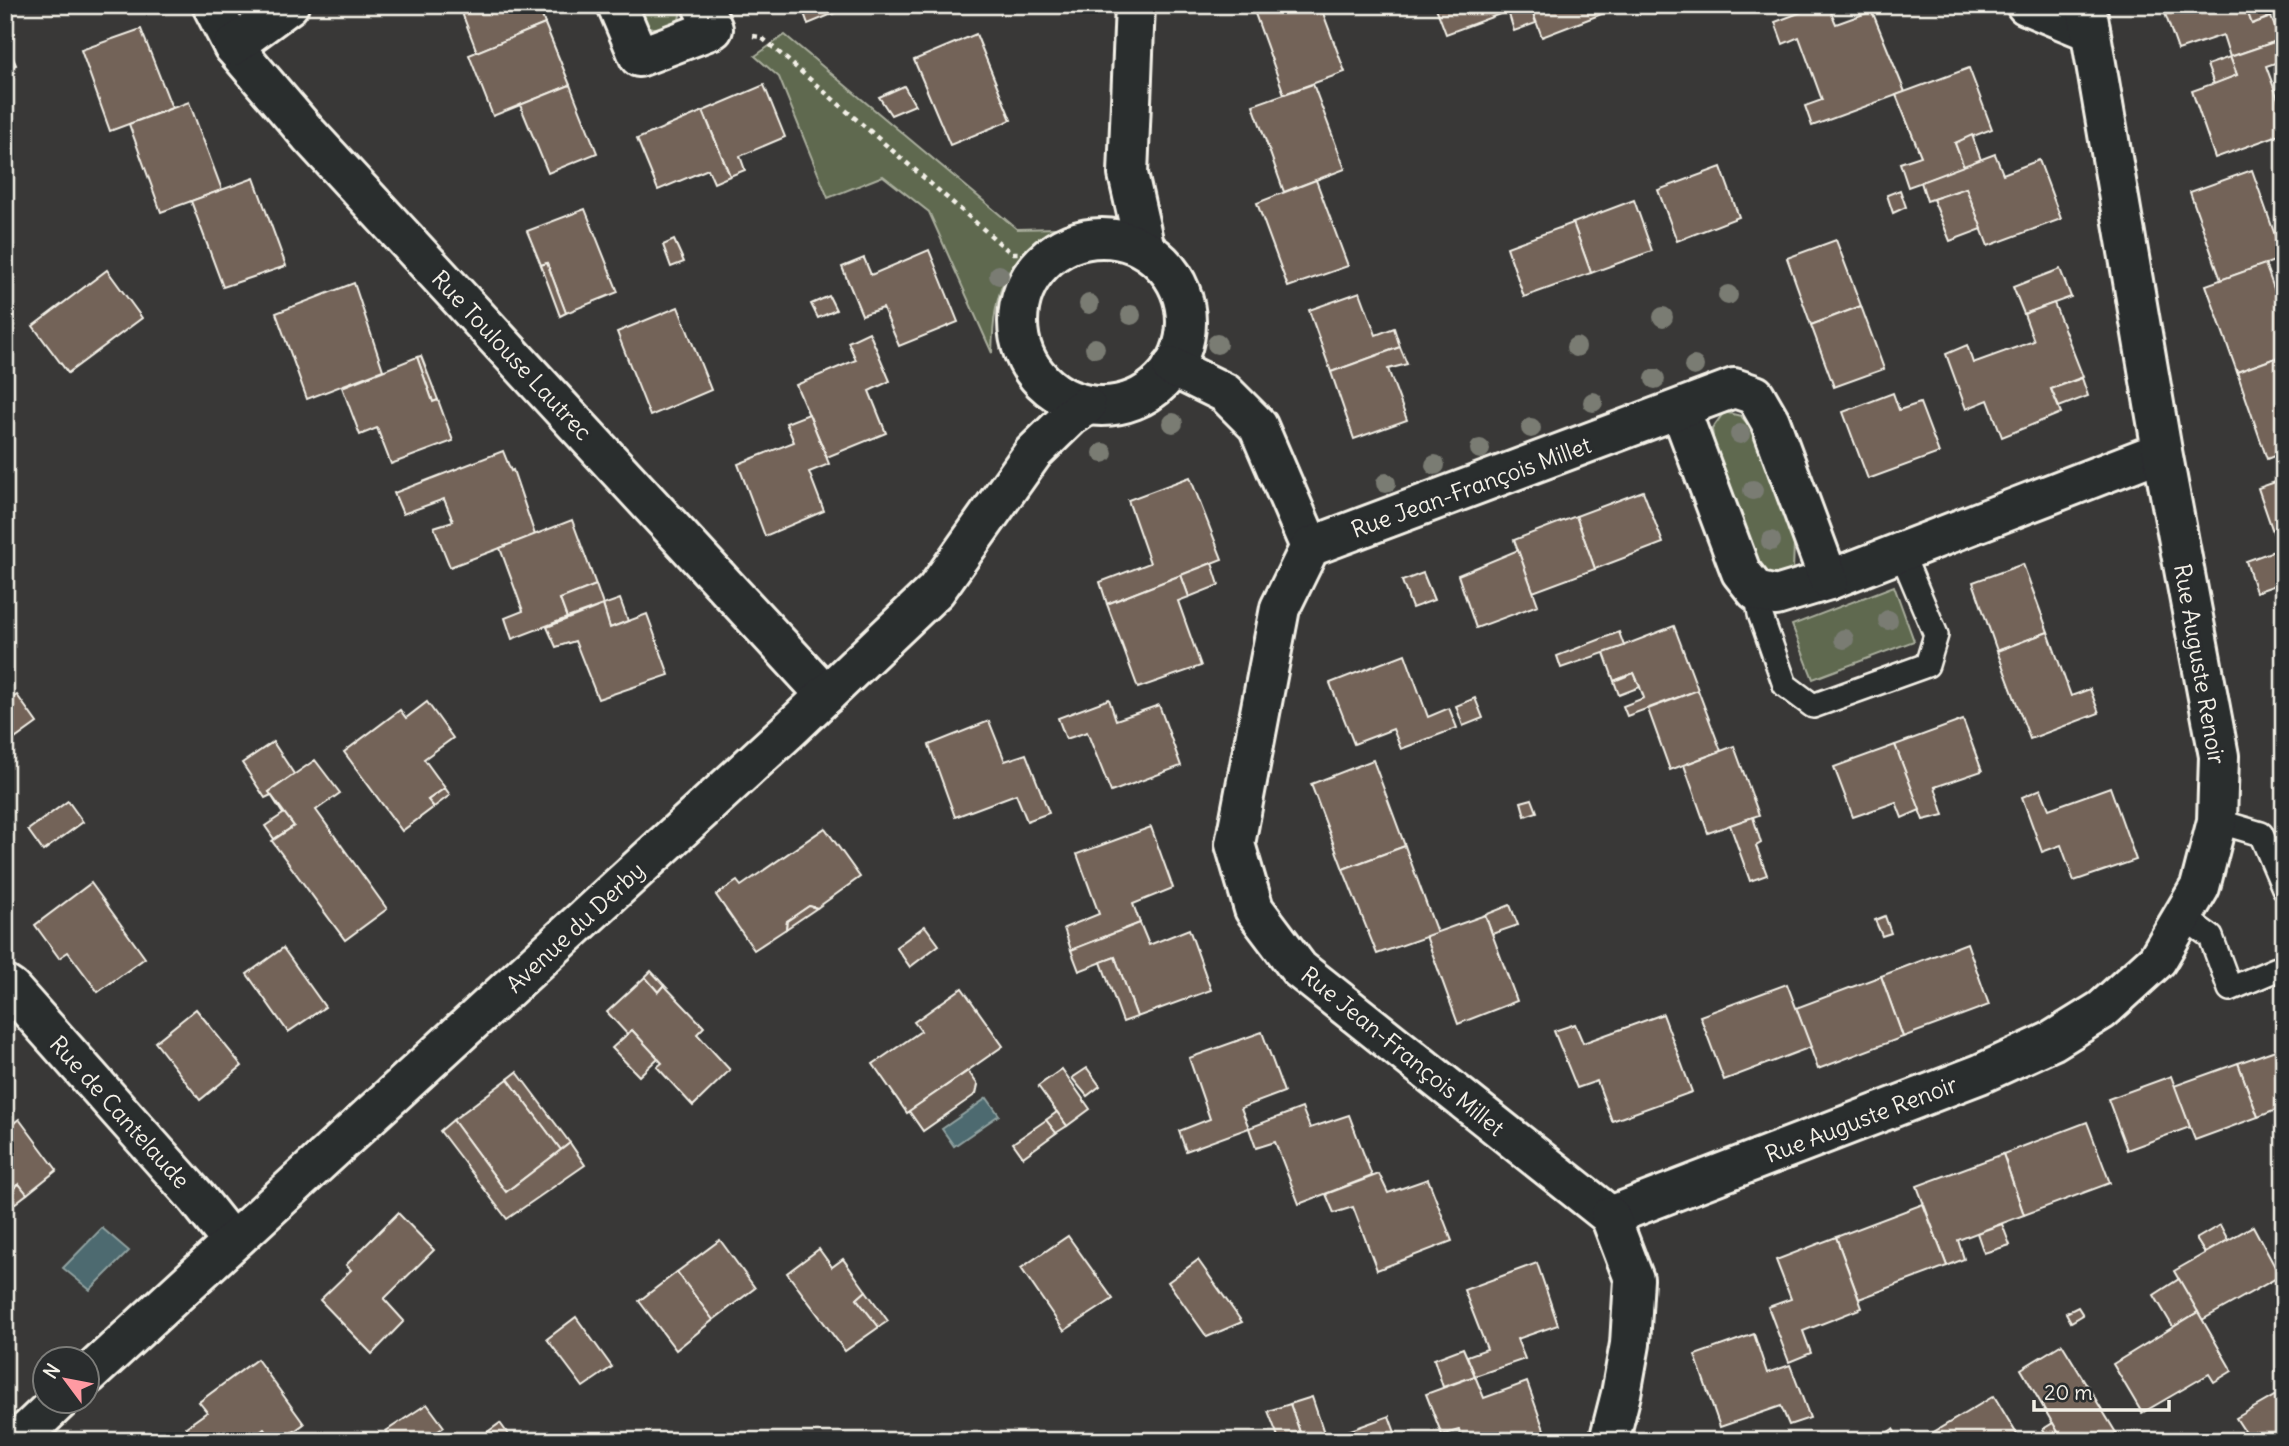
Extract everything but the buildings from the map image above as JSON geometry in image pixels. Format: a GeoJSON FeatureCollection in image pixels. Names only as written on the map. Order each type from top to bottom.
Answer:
{"type":"FeatureCollection","features":[{"type":"Feature","properties":{"kind":"street","name":"Rue Toulouse Lautrec"},"geometry":{"type":"LineString","coordinates":[[212,5],[233,46],[309,135],[826,695]]}},
{"type":"Feature","properties":{"kind":"street"},"geometry":{"type":"LineString","coordinates":[[233,46],[289,5]]}},
{"type":"Feature","properties":{"kind":"street"},"geometry":{"type":"LineString","coordinates":[[617,5],[639,57],[707,17]]}},
{"type":"Feature","properties":{"kind":"street"},"geometry":{"type":"LineString","coordinates":[[1135,5],[1128,174],[1145,249]]}},
{"type":"Feature","properties":{"kind":"street"},"geometry":{"type":"LineString","coordinates":[[2026,5],[2088,18]]}},
{"type":"Feature","properties":{"kind":"street","name":"Rue Auguste Renoir"},"geometry":{"type":"LineString","coordinates":[[1610,1216],[1967,1079],[2052,1041],[2102,1010],[2157,960],[2200,887],[2217,821],[2219,757],[2162,451],[2088,18]]}},
{"type":"Feature","properties":{"kind":"street"},"geometry":{"type":"LineString","coordinates":[[1093,238],[1128,174]]}},
{"type":"Feature","properties":{"kind":"street"},"geometry":{"type":"LineString","coordinates":[[1093,238],[1120,239],[1145,249],[1165,265],[1178,286],[1186,310],[1185,335],[1178,359],[1164,379],[1145,394],[1124,404],[1086,406],[1052,390],[1034,371],[1022,348],[1018,322],[1022,295],[1034,272],[1053,253],[1073,243],[1093,238]]}},
{"type":"Feature","properties":{"kind":"street"},"geometry":{"type":"LineString","coordinates":[[1172,367],[1225,393],[1258,426],[1310,547]]}},
{"type":"Feature","properties":{"kind":"street"},"geometry":{"type":"LineString","coordinates":[[1033,453],[1034,371]]}},
{"type":"Feature","properties":{"kind":"street","name":"Rue Jean-François Millet"},"geometry":{"type":"LineString","coordinates":[[1610,1216],[1299,969],[1254,909],[1235,844],[1280,608],[1310,547],[1734,388],[1755,395],[1770,421],[1829,580]]}},
{"type":"Feature","properties":{"kind":"street","name":"Avenue du Derby"},"geometry":{"type":"LineString","coordinates":[[102,1362],[826,695],[936,590],[1033,453],[1071,416],[1086,406]]}},
{"type":"Feature","properties":{"kind":"street"},"geometry":{"type":"LineString","coordinates":[[1679,409],[1741,572],[1756,591],[1776,596],[1829,580],[2162,451]]}},
{"type":"Feature","properties":{"kind":"street","name":"Rue de Cantelaude"},"geometry":{"type":"LineString","coordinates":[[5,985],[187,1187],[231,1241]]}},
{"type":"Feature","properties":{"kind":"street"},"geometry":{"type":"LineString","coordinates":[[1609,1441],[1630,1344],[1634,1279],[1610,1216]]}},
{"type":"Feature","properties":{"kind":"street"},"geometry":{"type":"LineString","coordinates":[[17,1441],[46,1414]]}},
{"type":"Feature","properties":{"kind":"lane"},"geometry":{"type":"LineString","coordinates":[[1756,591],[1760,614],[1785,685],[1814,706],[1927,665],[1936,635],[1901,552]]}},
{"type":"Feature","properties":{"kind":"lane"},"geometry":{"type":"LineString","coordinates":[[2217,821],[2261,834],[2284,888]]}},
{"type":"Feature","properties":{"kind":"lane"},"geometry":{"type":"LineString","coordinates":[[2182,916],[2211,937],[2230,989],[2284,966]]}},
{"type":"Feature","properties":{"kind":"path"},"geometry":{"type":"LineString","coordinates":[[707,17],[761,37],[1011,253],[1053,253]]}},
{"type":"Feature","properties":{"kind":"green space"},"geometry":{"type":"Polygon","coordinates":[[[637,5],[682,5],[679,20],[663,30],[648,27],[637,5]]]}},
{"type":"Feature","properties":{"kind":"green space"},"geometry":{"type":"Polygon","coordinates":[[[785,35],[1017,229],[1059,228],[1025,252],[1005,279],[995,311],[992,353],[929,212],[883,176],[828,198],[779,77],[755,56],[785,35]]]}},
{"type":"Feature","properties":{"kind":"green space"},"geometry":{"type":"Polygon","coordinates":[[[1724,412],[1741,416],[1753,430],[1794,543],[1793,571],[1780,580],[1765,576],[1754,559],[1714,445],[1712,429],[1724,412]]]}},
{"type":"Feature","properties":{"kind":"green space"},"geometry":{"type":"Polygon","coordinates":[[[1894,586],[1914,641],[1813,679],[1792,625],[1894,586]]]}},
{"type":"Feature","properties":{"kind":"water"},"geometry":{"type":"Polygon","coordinates":[[[987,1098],[999,1115],[954,1146],[942,1129],[987,1098]]]}},
{"type":"Feature","properties":{"kind":"water"},"geometry":{"type":"Polygon","coordinates":[[[102,1228],[129,1251],[90,1290],[63,1268],[102,1228]]]}}]}
